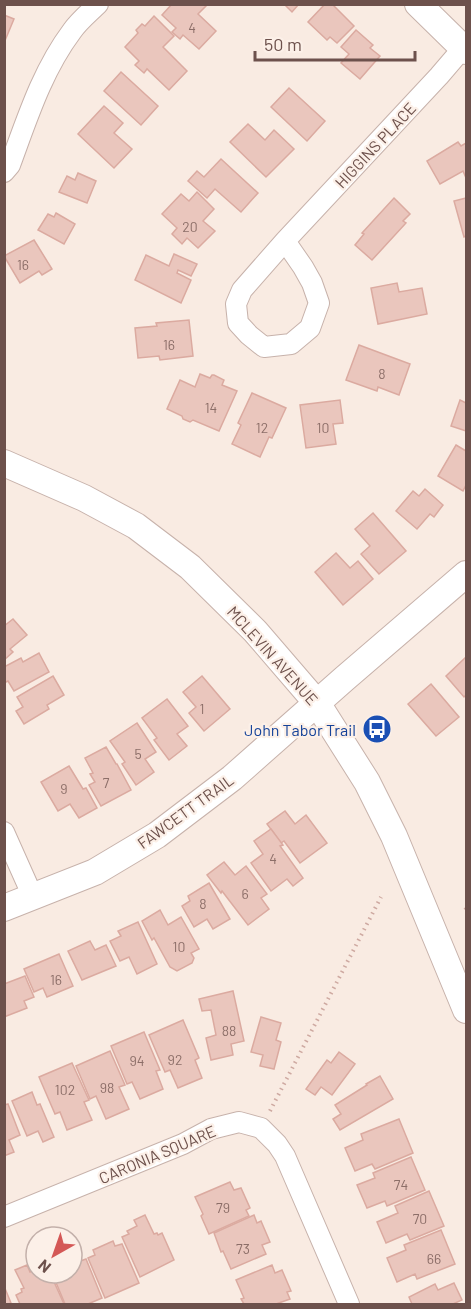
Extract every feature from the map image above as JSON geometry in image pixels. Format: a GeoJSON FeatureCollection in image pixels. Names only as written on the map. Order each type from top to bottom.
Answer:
{"type":"FeatureCollection","features":[{"type":"Feature","properties":{"kind":"street"},"geometry":{"type":"LineString","coordinates":[[4,172],[10,165],[45,74],[55,56],[73,28],[98,4]]}},
{"type":"Feature","properties":{"kind":"street"},"geometry":{"type":"LineString","coordinates":[[418,4],[465,50]]}},
{"type":"Feature","properties":{"kind":"street","name":"HIGGINS PLACE"},"geometry":{"type":"LineString","coordinates":[[285,241],[312,283],[319,303],[310,328],[291,344],[264,347],[238,323],[236,304],[242,290],[285,241],[465,50]]}},
{"type":"Feature","properties":{"kind":"street","name":"MCLEVIN AVENUE"},"geometry":{"type":"LineString","coordinates":[[4,463],[84,498],[136,525],[190,567],[255,631],[316,703],[367,782],[394,836],[466,1010]]}},
{"type":"Feature","properties":{"kind":"street"},"geometry":{"type":"LineString","coordinates":[[316,703],[466,574]]}},
{"type":"Feature","properties":{"kind":"street","name":"FAWCETT TRAIL"},"geometry":{"type":"LineString","coordinates":[[4,908],[95,872],[157,835],[232,778],[316,703]]}},
{"type":"Feature","properties":{"kind":"street"},"geometry":{"type":"LineString","coordinates":[[4,832],[33,897]]}},
{"type":"Feature","properties":{"kind":"street","name":"CARONIA SQUARE"},"geometry":{"type":"LineString","coordinates":[[4,1217],[183,1144],[211,1129],[239,1122],[261,1128]]}},
{"type":"Feature","properties":{"kind":"street"},"geometry":{"type":"LineString","coordinates":[[261,1128],[285,1156],[349,1305]]}},
{"type":"Feature","properties":{"kind":"path"},"geometry":{"type":"LineString","coordinates":[[261,1128],[381,897]]}},
{"type":"Feature","properties":{"kind":"building"},"geometry":{"type":"Polygon","coordinates":[[[172,4],[208,4],[198,14],[216,31],[199,49],[183,35],[180,39],[172,32],[176,28],[162,15],[172,4]]]}},
{"type":"Feature","properties":{"kind":"building"},"geometry":{"type":"Polygon","coordinates":[[[284,4],[299,4],[292,12],[284,4]]]}},
{"type":"Feature","properties":{"kind":"building"},"geometry":{"type":"Polygon","coordinates":[[[325,4],[332,4],[354,26],[337,43],[330,37],[327,40],[308,22],[325,4]]]}},
{"type":"Feature","properties":{"kind":"building"},"geometry":{"type":"Polygon","coordinates":[[[4,15],[14,19],[4,43],[4,15]]]}},
{"type":"Feature","properties":{"kind":"building"},"geometry":{"type":"Polygon","coordinates":[[[154,16],[174,36],[163,47],[187,71],[169,90],[147,69],[144,73],[135,65],[139,61],[125,47],[138,33],[136,30],[142,24],[145,26],[154,16]]]}},
{"type":"Feature","properties":{"kind":"building"},"geometry":{"type":"Polygon","coordinates":[[[356,30],[373,45],[370,48],[380,56],[360,79],[341,63],[349,54],[341,47],[356,30]]]}},
{"type":"Feature","properties":{"kind":"building"},"geometry":{"type":"Polygon","coordinates":[[[121,72],[158,106],[141,125],[104,91],[121,72]]]}},
{"type":"Feature","properties":{"kind":"building"},"geometry":{"type":"Polygon","coordinates":[[[289,88],[325,121],[307,141],[271,107],[289,88]]]}},
{"type":"Feature","properties":{"kind":"building"},"geometry":{"type":"Polygon","coordinates":[[[104,106],[123,123],[114,133],[132,149],[114,168],[78,134],[104,106]]]}},
{"type":"Feature","properties":{"kind":"building"},"geometry":{"type":"Polygon","coordinates":[[[248,124],[265,140],[274,130],[294,149],[266,177],[230,142],[248,124]]]}},
{"type":"Feature","properties":{"kind":"building"},"geometry":{"type":"Polygon","coordinates":[[[458,142],[461,146],[466,143],[466,178],[463,171],[440,184],[427,161],[458,142]]]}},
{"type":"Feature","properties":{"kind":"building"},"geometry":{"type":"Polygon","coordinates":[[[221,159],[258,193],[241,212],[215,189],[207,198],[188,181],[197,171],[204,177],[221,159]]]}},
{"type":"Feature","properties":{"kind":"building"},"geometry":{"type":"Polygon","coordinates":[[[78,173],[96,181],[87,203],[59,192],[67,176],[75,180],[78,173]]]}},
{"type":"Feature","properties":{"kind":"building"},"geometry":{"type":"Polygon","coordinates":[[[197,192],[214,209],[203,221],[215,231],[198,248],[187,238],[182,244],[172,234],[177,228],[162,214],[181,194],[189,201],[197,192]]]}},
{"type":"Feature","properties":{"kind":"building"},"geometry":{"type":"Polygon","coordinates":[[[394,198],[410,214],[403,221],[406,223],[372,260],[355,245],[364,234],[362,233],[394,198]]]}},
{"type":"Feature","properties":{"kind":"building"},"geometry":{"type":"Polygon","coordinates":[[[466,198],[466,236],[464,237],[454,201],[466,198]]]}},
{"type":"Feature","properties":{"kind":"building"},"geometry":{"type":"Polygon","coordinates":[[[56,213],[75,224],[64,244],[38,230],[48,214],[54,217],[56,213]]]}},
{"type":"Feature","properties":{"kind":"building"},"geometry":{"type":"Polygon","coordinates":[[[34,240],[52,269],[42,275],[39,271],[20,283],[4,256],[34,240]]]}},
{"type":"Feature","properties":{"kind":"building"},"geometry":{"type":"Polygon","coordinates":[[[174,254],[197,264],[191,276],[178,270],[177,273],[191,280],[181,303],[135,280],[146,255],[169,266],[174,254]]]}},
{"type":"Feature","properties":{"kind":"building"},"geometry":{"type":"Polygon","coordinates":[[[397,283],[399,292],[422,288],[427,314],[378,324],[371,288],[397,283]]]}},
{"type":"Feature","properties":{"kind":"building"},"geometry":{"type":"Polygon","coordinates":[[[189,320],[193,356],[160,360],[159,356],[138,358],[135,328],[157,326],[156,323],[189,320]]]}},
{"type":"Feature","properties":{"kind":"building"},"geometry":{"type":"Polygon","coordinates":[[[359,345],[410,364],[399,395],[378,387],[377,391],[346,380],[359,345]]]}},
{"type":"Feature","properties":{"kind":"building"},"geometry":{"type":"Polygon","coordinates":[[[200,374],[210,378],[214,375],[224,380],[222,385],[237,391],[219,431],[193,420],[190,422],[167,409],[180,380],[195,387],[200,374]]]}},
{"type":"Feature","properties":{"kind":"building"},"geometry":{"type":"Polygon","coordinates":[[[252,393],[286,408],[260,457],[232,444],[241,425],[238,423],[252,393]]]}},
{"type":"Feature","properties":{"kind":"building"},"geometry":{"type":"Polygon","coordinates":[[[340,400],[343,423],[333,424],[336,444],[306,448],[300,405],[340,400]]]}},
{"type":"Feature","properties":{"kind":"building"},"geometry":{"type":"Polygon","coordinates":[[[460,400],[466,403],[466,431],[451,426],[460,400]]]}},
{"type":"Feature","properties":{"kind":"building"},"geometry":{"type":"Polygon","coordinates":[[[456,445],[466,451],[466,485],[463,491],[438,476],[456,445]]]}},
{"type":"Feature","properties":{"kind":"building"},"geometry":{"type":"Polygon","coordinates":[[[425,489],[443,505],[434,517],[430,514],[417,529],[396,511],[413,491],[419,496],[425,489]]]}},
{"type":"Feature","properties":{"kind":"building"},"geometry":{"type":"Polygon","coordinates":[[[373,513],[406,551],[379,574],[361,554],[370,546],[355,529],[373,513]]]}},
{"type":"Feature","properties":{"kind":"building"},"geometry":{"type":"Polygon","coordinates":[[[336,553],[350,568],[358,561],[373,579],[343,605],[315,572],[336,553]]]}},
{"type":"Feature","properties":{"kind":"building"},"geometry":{"type":"Polygon","coordinates":[[[13,619],[27,635],[10,649],[13,652],[4,660],[4,626],[13,619]]]}},
{"type":"Feature","properties":{"kind":"building"},"geometry":{"type":"Polygon","coordinates":[[[39,653],[49,672],[14,691],[8,681],[4,683],[4,667],[21,658],[23,662],[39,653]]]}},
{"type":"Feature","properties":{"kind":"building"},"geometry":{"type":"Polygon","coordinates":[[[466,657],[466,695],[464,697],[446,676],[466,657]]]}},
{"type":"Feature","properties":{"kind":"building"},"geometry":{"type":"Polygon","coordinates":[[[53,676],[64,695],[47,705],[49,709],[24,724],[16,711],[23,707],[17,697],[53,676]]]}},
{"type":"Feature","properties":{"kind":"building"},"geometry":{"type":"Polygon","coordinates":[[[202,676],[230,709],[204,731],[189,713],[196,707],[183,692],[202,676]]]}},
{"type":"Feature","properties":{"kind":"building"},"geometry":{"type":"Polygon","coordinates":[[[431,684],[459,717],[436,736],[408,704],[431,684]]]}},
{"type":"Feature","properties":{"kind":"building"},"geometry":{"type":"Polygon","coordinates":[[[167,699],[188,726],[177,734],[187,746],[169,760],[154,740],[157,738],[142,718],[167,699]]]}},
{"type":"Feature","properties":{"kind":"building"},"geometry":{"type":"Polygon","coordinates":[[[137,723],[156,752],[145,759],[154,772],[136,785],[122,764],[125,762],[110,741],[137,723]]]}},
{"type":"Feature","properties":{"kind":"building"},"geometry":{"type":"Polygon","coordinates":[[[106,747],[131,790],[101,806],[89,785],[95,782],[85,758],[106,747]]]}},
{"type":"Feature","properties":{"kind":"building"},"geometry":{"type":"Polygon","coordinates":[[[69,766],[83,789],[86,788],[97,808],[79,818],[70,804],[58,811],[41,782],[69,766]]]}},
{"type":"Feature","properties":{"kind":"building"},"geometry":{"type":"Polygon","coordinates":[[[285,811],[295,824],[306,815],[327,843],[300,863],[284,841],[281,843],[267,824],[285,811]]]}},
{"type":"Feature","properties":{"kind":"building"},"geometry":{"type":"Polygon","coordinates":[[[271,829],[303,878],[293,886],[287,879],[271,891],[251,863],[263,854],[254,841],[271,829]]]}},
{"type":"Feature","properties":{"kind":"building"},"geometry":{"type":"Polygon","coordinates":[[[224,862],[235,875],[246,866],[267,894],[261,898],[269,909],[248,925],[207,875],[224,862]]]}},
{"type":"Feature","properties":{"kind":"building"},"geometry":{"type":"Polygon","coordinates":[[[209,883],[230,919],[213,929],[207,919],[194,927],[182,906],[190,901],[188,896],[209,883]]]}},
{"type":"Feature","properties":{"kind":"building"},"geometry":{"type":"Polygon","coordinates":[[[160,910],[168,925],[181,917],[199,949],[191,953],[194,958],[192,963],[177,971],[170,967],[142,921],[160,910]]]}},
{"type":"Feature","properties":{"kind":"building"},"geometry":{"type":"Polygon","coordinates":[[[138,922],[157,964],[137,974],[129,957],[120,961],[110,941],[121,936],[118,931],[138,922]]]}},
{"type":"Feature","properties":{"kind":"building"},"geometry":{"type":"Polygon","coordinates":[[[90,941],[95,950],[106,945],[116,966],[82,980],[68,951],[90,941]]]}},
{"type":"Feature","properties":{"kind":"building"},"geometry":{"type":"Polygon","coordinates":[[[59,954],[73,986],[47,997],[43,988],[34,992],[24,969],[59,954]]]}},
{"type":"Feature","properties":{"kind":"building"},"geometry":{"type":"Polygon","coordinates":[[[25,976],[34,997],[24,1001],[27,1008],[4,1017],[4,984],[25,976]]]}},
{"type":"Feature","properties":{"kind":"building"},"geometry":{"type":"Polygon","coordinates":[[[233,991],[244,1041],[231,1044],[233,1055],[211,1060],[206,1038],[216,1035],[211,1010],[202,1011],[199,999],[233,991]]]}},
{"type":"Feature","properties":{"kind":"building"},"geometry":{"type":"Polygon","coordinates":[[[261,1017],[281,1023],[276,1040],[281,1042],[274,1069],[260,1066],[263,1055],[251,1052],[261,1017]]]}},
{"type":"Feature","properties":{"kind":"building"},"geometry":{"type":"Polygon","coordinates":[[[183,1020],[199,1058],[195,1060],[202,1078],[178,1088],[170,1070],[165,1072],[149,1035],[183,1020]]]}},
{"type":"Feature","properties":{"kind":"building"},"geometry":{"type":"Polygon","coordinates":[[[144,1032],[160,1070],[156,1071],[163,1089],[140,1099],[132,1082],[127,1084],[111,1046],[144,1032]]]}},
{"type":"Feature","properties":{"kind":"building"},"geometry":{"type":"Polygon","coordinates":[[[110,1051],[125,1085],[119,1087],[129,1109],[106,1119],[96,1096],[90,1099],[76,1066],[110,1051]]]}},
{"type":"Feature","properties":{"kind":"building"},"geometry":{"type":"Polygon","coordinates":[[[339,1052],[355,1064],[332,1095],[321,1087],[315,1095],[306,1089],[327,1060],[331,1063],[339,1052]]]}},
{"type":"Feature","properties":{"kind":"building"},"geometry":{"type":"Polygon","coordinates":[[[72,1063],[89,1100],[84,1102],[92,1120],[67,1130],[60,1112],[55,1114],[39,1077],[72,1063]]]}},
{"type":"Feature","properties":{"kind":"building"},"geometry":{"type":"Polygon","coordinates":[[[380,1076],[393,1099],[340,1130],[333,1119],[341,1114],[335,1105],[380,1076]]]}},
{"type":"Feature","properties":{"kind":"building"},"geometry":{"type":"Polygon","coordinates":[[[32,1092],[37,1105],[40,1104],[54,1137],[43,1142],[38,1131],[27,1136],[12,1101],[32,1092]]]}},
{"type":"Feature","properties":{"kind":"building"},"geometry":{"type":"Polygon","coordinates":[[[8,1104],[20,1135],[9,1140],[14,1152],[4,1156],[4,1105],[8,1104]]]}},
{"type":"Feature","properties":{"kind":"building"},"geometry":{"type":"Polygon","coordinates":[[[399,1119],[413,1153],[375,1169],[372,1164],[355,1171],[345,1148],[363,1140],[361,1134],[399,1119]]]}},
{"type":"Feature","properties":{"kind":"building"},"geometry":{"type":"Polygon","coordinates":[[[411,1157],[425,1190],[387,1206],[385,1201],[367,1208],[357,1185],[375,1178],[373,1173],[411,1157]]]}},
{"type":"Feature","properties":{"kind":"building"},"geometry":{"type":"Polygon","coordinates":[[[230,1182],[234,1190],[241,1188],[250,1208],[246,1210],[249,1216],[209,1234],[195,1197],[230,1182]]]}},
{"type":"Feature","properties":{"kind":"building"},"geometry":{"type":"Polygon","coordinates":[[[429,1191],[444,1226],[410,1240],[407,1234],[386,1243],[377,1222],[398,1213],[395,1206],[429,1191]]]}},
{"type":"Feature","properties":{"kind":"building"},"geometry":{"type":"Polygon","coordinates":[[[145,1215],[154,1234],[162,1233],[174,1260],[140,1277],[122,1237],[129,1234],[127,1231],[137,1226],[134,1220],[145,1215]]]}},
{"type":"Feature","properties":{"kind":"building"},"geometry":{"type":"Polygon","coordinates":[[[254,1215],[257,1223],[261,1221],[270,1242],[262,1245],[266,1254],[231,1269],[214,1233],[254,1215]]]}},
{"type":"Feature","properties":{"kind":"building"},"geometry":{"type":"Polygon","coordinates":[[[441,1230],[455,1264],[417,1279],[415,1274],[397,1282],[387,1258],[406,1250],[404,1245],[441,1230]]]}},
{"type":"Feature","properties":{"kind":"building"},"geometry":{"type":"Polygon","coordinates":[[[113,1241],[115,1246],[122,1244],[139,1283],[105,1298],[88,1258],[95,1255],[93,1250],[113,1241]]]}},
{"type":"Feature","properties":{"kind":"building"},"geometry":{"type":"Polygon","coordinates":[[[86,1259],[102,1298],[88,1304],[65,1304],[57,1285],[84,1285],[84,1260],[86,1259]]]}},
{"type":"Feature","properties":{"kind":"building"},"geometry":{"type":"Polygon","coordinates":[[[272,1265],[275,1273],[282,1270],[291,1291],[287,1292],[290,1299],[276,1304],[244,1304],[241,1299],[244,1298],[236,1280],[272,1265]]]}},
{"type":"Feature","properties":{"kind":"building"},"geometry":{"type":"Polygon","coordinates":[[[24,1266],[24,1285],[55,1285],[64,1304],[20,1304],[16,1295],[24,1288],[15,1270],[24,1266]]]}},
{"type":"Feature","properties":{"kind":"building"},"geometry":{"type":"Polygon","coordinates":[[[454,1283],[462,1300],[453,1304],[412,1304],[409,1297],[435,1284],[438,1290],[454,1283]]]}},
{"type":"Feature","properties":{"kind":"building"},"geometry":{"type":"Polygon","coordinates":[[[4,1286],[11,1303],[8,1304],[4,1304],[4,1286]]]}},
{"type":"Feature","properties":{"kind":"place","name":"John Tabor Trail"},"geometry":{"type":"Point","coordinates":[377,729]}}]}
